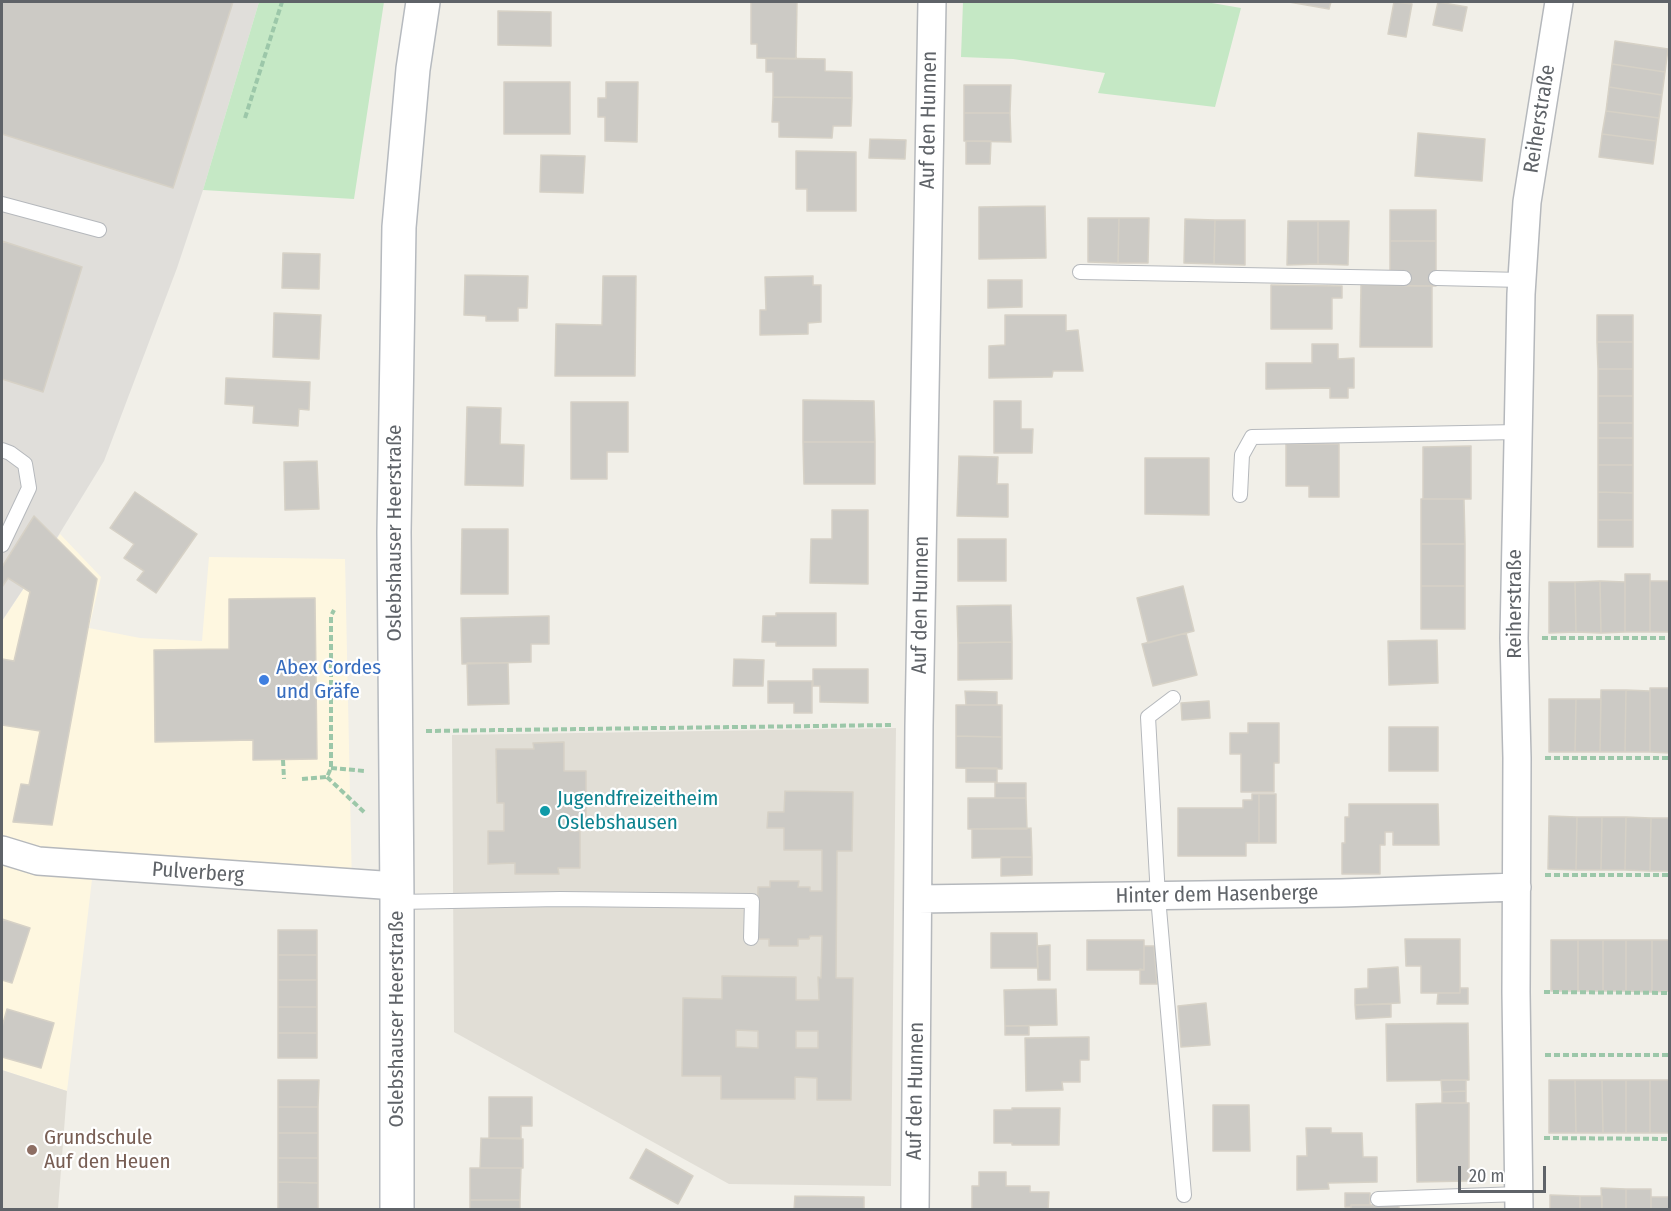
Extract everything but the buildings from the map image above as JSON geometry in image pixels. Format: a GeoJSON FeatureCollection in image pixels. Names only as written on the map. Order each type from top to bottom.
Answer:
{"type":"FeatureCollection","features":[{"type":"Feature","properties":{"kind":"main road","name":"Oslebshauser Heerstraße"},"geometry":{"type":"LineString","coordinates":[[398,1209],[394,532],[399,227],[413,69],[423,2]]}},
{"type":"Feature","properties":{"kind":"street","name":"Auf den Hunnen"},"geometry":{"type":"LineString","coordinates":[[915,1209],[919,725],[932,2]]}},
{"type":"Feature","properties":{"kind":"street","name":"Reiherstraße"},"geometry":{"type":"LineString","coordinates":[[1519,1202],[1516,992],[1517,758],[1514,638],[1522,279],[1527,202],[1560,2]]}},
{"type":"Feature","properties":{"kind":"street","name":"Pulverberg"},"geometry":{"type":"LineString","coordinates":[[2,850],[38,861],[397,894]]}},
{"type":"Feature","properties":{"kind":"street","name":"Hinter dem Hasenberge"},"geometry":{"type":"LineString","coordinates":[[918,900],[1341,893],[1517,881]]}},
{"type":"Feature","properties":{"kind":"lane"},"geometry":{"type":"LineString","coordinates":[[2,204],[99,230]]}},
{"type":"Feature","properties":{"kind":"lane"},"geometry":{"type":"LineString","coordinates":[[1080,272],[1404,278]]}},
{"type":"Feature","properties":{"kind":"lane"},"geometry":{"type":"LineString","coordinates":[[1436,279],[1522,279]]}},
{"type":"Feature","properties":{"kind":"lane"},"geometry":{"type":"LineString","coordinates":[[1240,495],[1242,455],[1251,437],[1518,432]]}},
{"type":"Feature","properties":{"kind":"lane"},"geometry":{"type":"LineString","coordinates":[[2,450],[25,464],[29,488],[2,545]]}},
{"type":"Feature","properties":{"kind":"lane"},"geometry":{"type":"LineString","coordinates":[[1173,698],[1148,717],[1158,897],[1184,1195]]}},
{"type":"Feature","properties":{"kind":"lane"},"geometry":{"type":"LineString","coordinates":[[397,894],[752,901],[752,938]]}},
{"type":"Feature","properties":{"kind":"lane"},"geometry":{"type":"LineString","coordinates":[[1378,1198],[1519,1202]]}},
{"type":"Feature","properties":{"kind":"path"},"geometry":{"type":"LineString","coordinates":[[245,118],[282,2]]}},
{"type":"Feature","properties":{"kind":"path"},"geometry":{"type":"LineString","coordinates":[[327,777],[331,768],[330,616],[334,610]]}},
{"type":"Feature","properties":{"kind":"path"},"geometry":{"type":"LineString","coordinates":[[1514,638],[1670,638]]}},
{"type":"Feature","properties":{"kind":"path"},"geometry":{"type":"LineString","coordinates":[[451,731],[919,725]]}},
{"type":"Feature","properties":{"kind":"path"},"geometry":{"type":"LineString","coordinates":[[1517,758],[1670,758]]}},
{"type":"Feature","properties":{"kind":"path"},"geometry":{"type":"LineString","coordinates":[[283,760],[284,779]]}},
{"type":"Feature","properties":{"kind":"path"},"geometry":{"type":"LineString","coordinates":[[302,779],[327,777],[396,842]]}},
{"type":"Feature","properties":{"kind":"path"},"geometry":{"type":"LineString","coordinates":[[1517,881],[1670,876]]}},
{"type":"Feature","properties":{"kind":"path"},"geometry":{"type":"LineString","coordinates":[[1516,992],[1670,993]]}},
{"type":"Feature","properties":{"kind":"path"},"geometry":{"type":"LineString","coordinates":[[1518,1055],[1670,1054]]}},
{"type":"Feature","properties":{"kind":"path"},"geometry":{"type":"LineString","coordinates":[[1519,1138],[1670,1139]]}},
{"type":"Feature","properties":{"kind":"shaded area"},"geometry":{"type":"Polygon","coordinates":[[[2,2],[259,2],[203,190],[177,268],[104,461],[2,621],[2,2]]]}},
{"type":"Feature","properties":{"kind":"shaded area"},"geometry":{"type":"Polygon","coordinates":[[[60,534],[101,577],[89,628],[140,638],[202,641],[209,557],[345,559],[352,888],[93,871],[67,1091],[2,1070],[2,621],[60,534]]]}},
{"type":"Feature","properties":{"kind":"shaded area"},"geometry":{"type":"Polygon","coordinates":[[[896,728],[891,1186],[729,1184],[454,1032],[452,735],[896,728]]]}},
{"type":"Feature","properties":{"kind":"shaded area","name":"Grundschule Auf den Heuen"},"geometry":{"type":"Polygon","coordinates":[[[2,1070],[67,1091],[58,1209],[2,1209],[2,1070]]]}},
{"type":"Feature","properties":{"kind":"green space"},"geometry":{"type":"Polygon","coordinates":[[[259,2],[384,2],[354,199],[203,190],[259,2]]]}},
{"type":"Feature","properties":{"kind":"green space"},"geometry":{"type":"Polygon","coordinates":[[[963,2],[1206,2],[1241,8],[1215,107],[1098,93],[1105,73],[1013,59],[961,57],[963,2]]]}},
{"type":"Feature","properties":{"kind":"place","name":"Abex Cordes und Gräfe"},"geometry":{"type":"Point","coordinates":[264,680]}},
{"type":"Feature","properties":{"kind":"place","name":"Jugendfreizeitheim Oslebshausen"},"geometry":{"type":"Point","coordinates":[545,811]}},
{"type":"Feature","properties":{"kind":"place","name":"Grundschule Auf den Heuen"},"geometry":{"type":"Point","coordinates":[32,1150]}}]}
